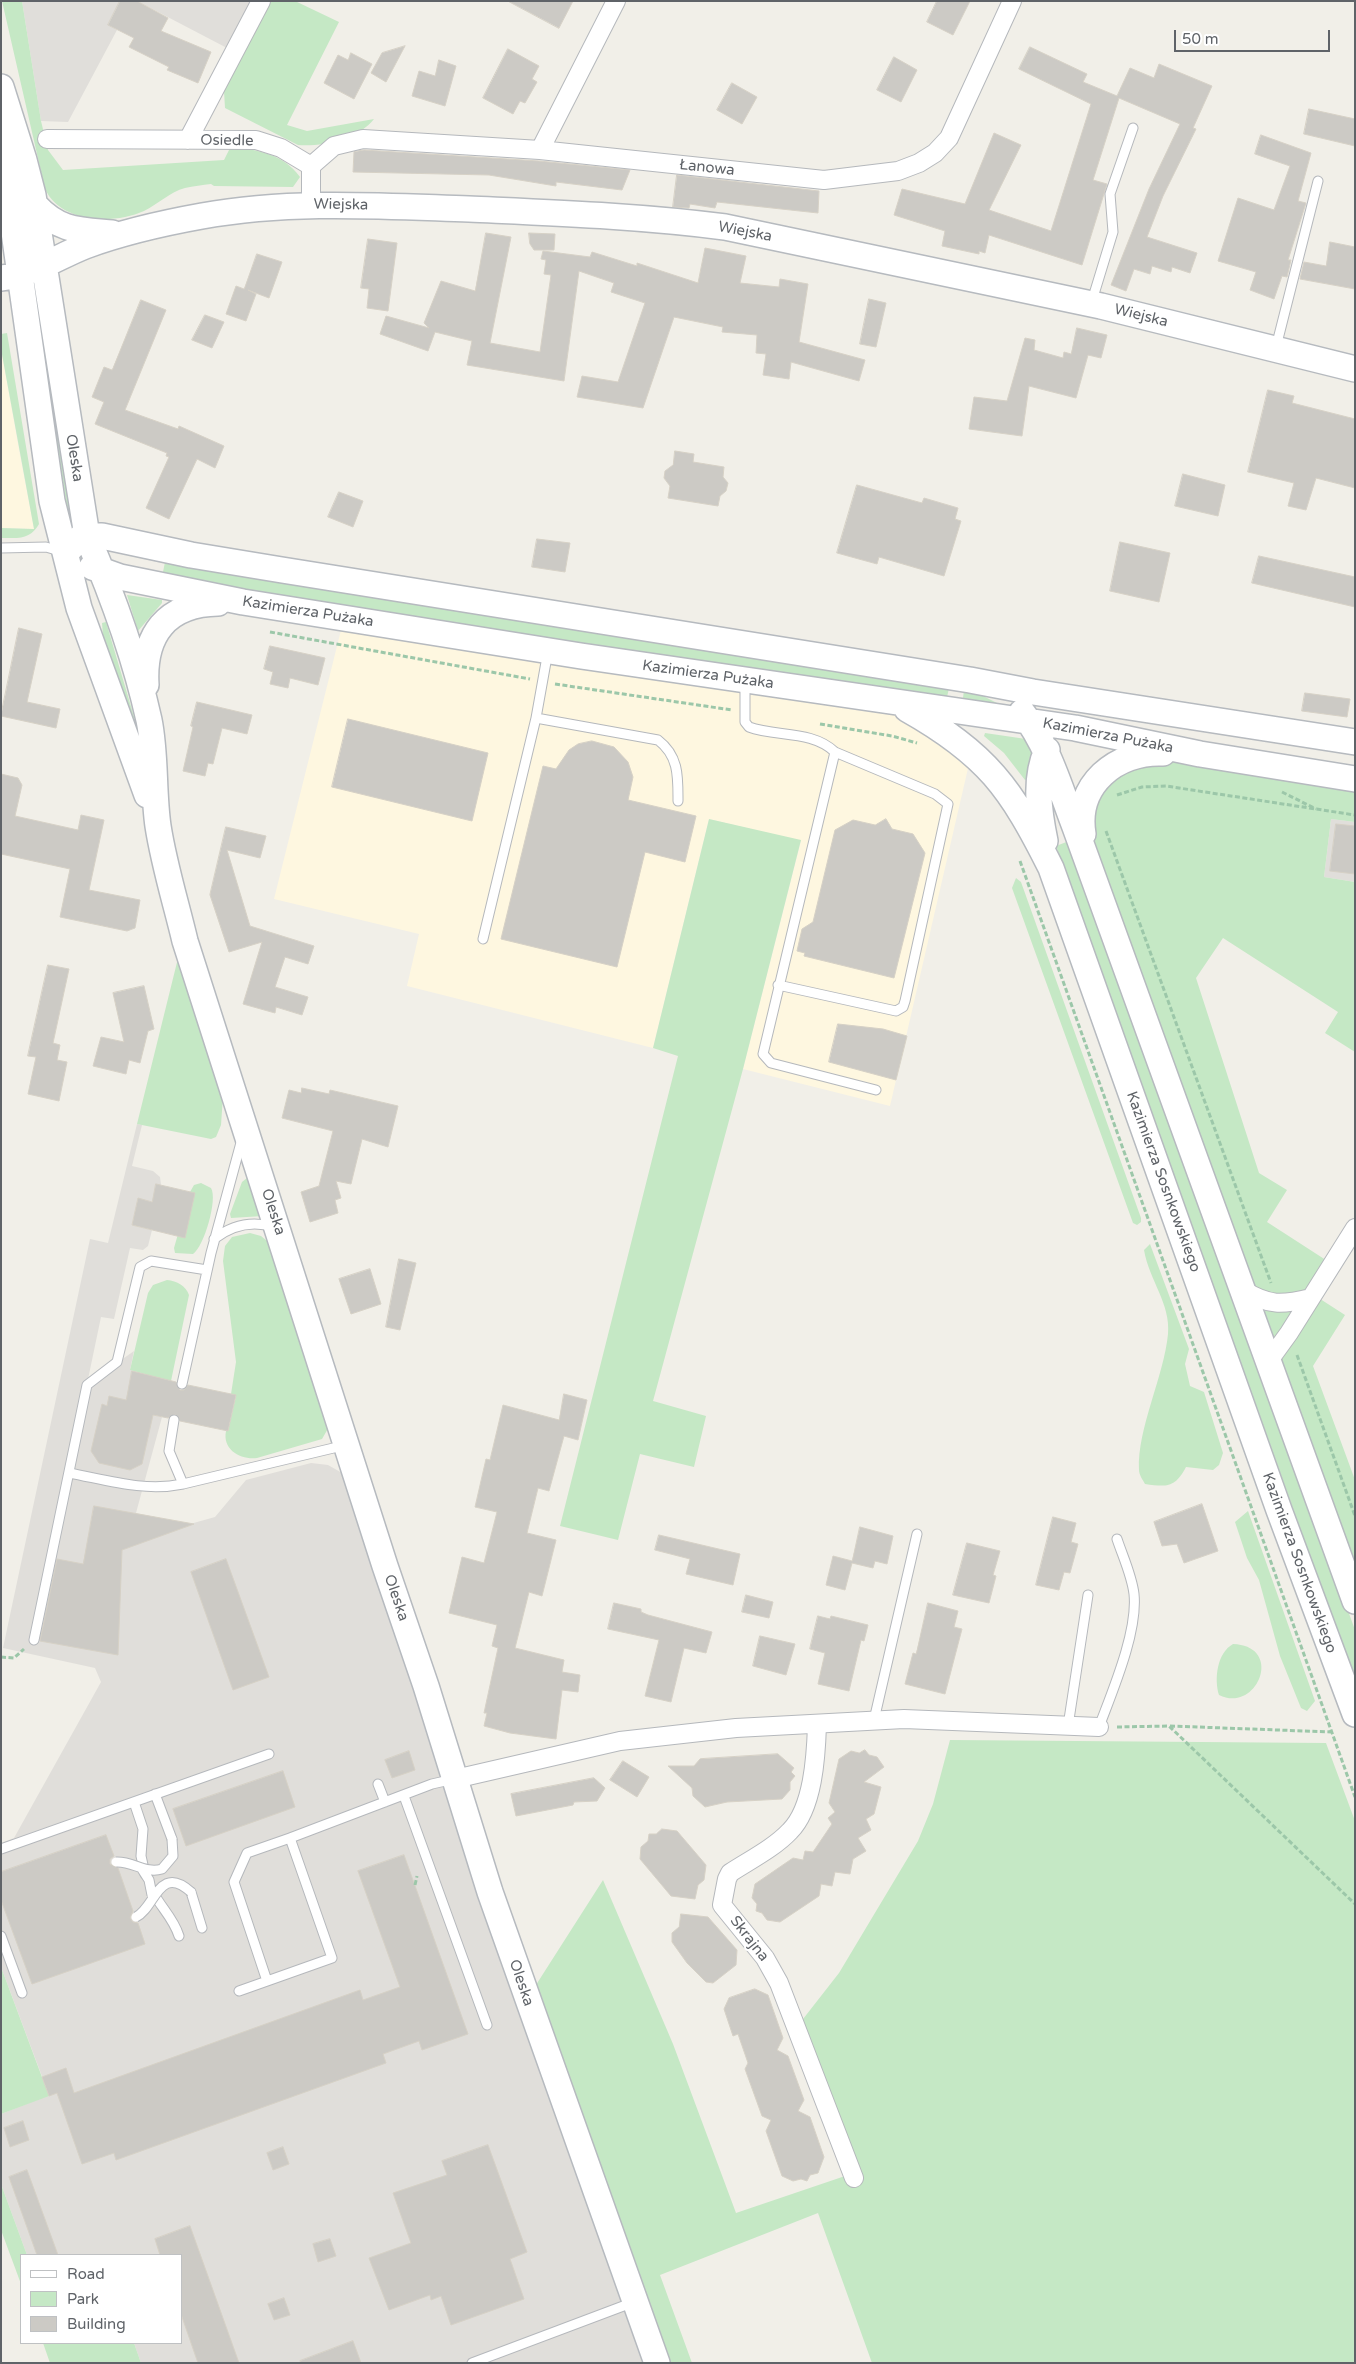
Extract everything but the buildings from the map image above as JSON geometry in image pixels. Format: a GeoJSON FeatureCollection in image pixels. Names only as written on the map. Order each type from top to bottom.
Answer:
{"type":"FeatureCollection","features":[{"type":"Feature","properties":{"kind":"street","name":"Osiedle"},"geometry":{"type":"LineString","coordinates":[[188,140],[261,1]]}},
{"type":"Feature","properties":{"kind":"street"},"geometry":{"type":"LineString","coordinates":[[540,150],[616,1]]}},
{"type":"Feature","properties":{"kind":"street","name":"Łanowa"},"geometry":{"type":"LineString","coordinates":[[311,166],[334,146],[363,139],[540,150],[824,180],[898,171],[919,163],[935,152],[949,138],[1012,1]]}},
{"type":"Feature","properties":{"kind":"street","name":"Oleska"},"geometry":{"type":"LineString","coordinates":[[1,87],[24,160],[35,205],[87,536],[102,571],[140,684],[149,722],[158,825],[165,863],[185,941],[527,1999],[657,2363]]}},
{"type":"Feature","properties":{"kind":"street","name":"Osiedle"},"geometry":{"type":"LineString","coordinates":[[47,139],[256,140],[281,148],[311,166]]}},
{"type":"Feature","properties":{"kind":"street","name":"Oleska"},"geometry":{"type":"LineString","coordinates":[[1,140],[11,276],[49,485],[79,608],[158,825]]}},
{"type":"Feature","properties":{"kind":"street"},"geometry":{"type":"LineString","coordinates":[[311,166],[311,204]]}},
{"type":"Feature","properties":{"kind":"street","name":"Wiejska"},"geometry":{"type":"LineString","coordinates":[[11,276],[45,266],[83,247],[165,222],[274,205],[311,204],[667,219],[725,227],[1091,304],[1355,369]]}},
{"type":"Feature","properties":{"kind":"street","name":"Wiejska"},"geometry":{"type":"LineString","coordinates":[[35,205],[47,219],[61,226],[124,234]]}},
{"type":"Feature","properties":{"kind":"street"},"geometry":{"type":"LineString","coordinates":[[66,552],[82,536],[87,536]]}},
{"type":"Feature","properties":{"kind":"street","name":"Kazimierza Pużaka"},"geometry":{"type":"LineString","coordinates":[[87,536],[102,536],[191,555],[333,579],[1355,742]]}},
{"type":"Feature","properties":{"kind":"street","name":"Kazimierza Pużaka"},"geometry":{"type":"LineString","coordinates":[[66,552],[102,571],[120,577],[243,602],[745,681],[1066,727],[1200,754],[1355,779]]}},
{"type":"Feature","properties":{"kind":"street"},"geometry":{"type":"LineString","coordinates":[[149,722],[145,672],[152,637],[160,626],[171,615],[187,607],[207,603],[243,602]]}},
{"type":"Feature","properties":{"kind":"street"},"geometry":{"type":"LineString","coordinates":[[970,680],[994,690],[1006,699],[1029,722],[1046,752],[1355,1601]]}},
{"type":"Feature","properties":{"kind":"street","name":"Kazimierza Sosnkowskiego"},"geometry":{"type":"LineString","coordinates":[[896,703],[949,734],[989,768],[1013,798],[1027,820],[1051,868],[1276,1501],[1355,1714]]}},
{"type":"Feature","properties":{"kind":"street"},"geometry":{"type":"LineString","coordinates":[[1051,868],[1039,795],[1041,764],[1046,752],[1066,727],[1076,718],[1093,712],[1135,708]]}},
{"type":"Feature","properties":{"kind":"street"},"geometry":{"type":"LineString","coordinates":[[1087,861],[1081,825],[1082,808],[1086,796],[1107,770],[1122,760],[1139,754],[1200,754]]}},
{"type":"Feature","properties":{"kind":"street"},"geometry":{"type":"LineString","coordinates":[[1268,1362],[1289,1333],[1355,1228]]}},
{"type":"Feature","properties":{"kind":"street"},"geometry":{"type":"LineString","coordinates":[[1243,1290],[1257,1299],[1278,1304],[1311,1298]]}},
{"type":"Feature","properties":{"kind":"street"},"geometry":{"type":"LineString","coordinates":[[455,1779],[620,1741],[736,1728],[817,1725],[874,1720],[956,1720],[1099,1727]]}},
{"type":"Feature","properties":{"kind":"street","name":"Skrajna"},"geometry":{"type":"LineString","coordinates":[[817,1725],[810,1784],[800,1818],[781,1839],[730,1873],[722,1905],[765,1958],[779,1983],[854,2178]]}},
{"type":"Feature","properties":{"kind":"lane"},"geometry":{"type":"LineString","coordinates":[[1091,304],[1113,232],[1110,194],[1133,128]]}},
{"type":"Feature","properties":{"kind":"lane"},"geometry":{"type":"LineString","coordinates":[[1275,349],[1318,181]]}},
{"type":"Feature","properties":{"kind":"lane"},"geometry":{"type":"LineString","coordinates":[[1,548],[46,547],[66,552]]}},
{"type":"Feature","properties":{"kind":"lane"},"geometry":{"type":"LineString","coordinates":[[483,939],[536,718],[548,651]]}},
{"type":"Feature","properties":{"kind":"lane"},"geometry":{"type":"LineString","coordinates":[[745,681],[744,712],[745,722],[749,727],[813,739],[828,746],[834,752],[935,794],[948,804],[903,1007],[896,1011],[778,985]]}},
{"type":"Feature","properties":{"kind":"lane"},"geometry":{"type":"LineString","coordinates":[[536,718],[658,740],[672,753],[675,763],[678,801]]}},
{"type":"Feature","properties":{"kind":"lane"},"geometry":{"type":"LineString","coordinates":[[834,752],[762,1048],[766,1059],[771,1063],[876,1090]]}},
{"type":"Feature","properties":{"kind":"lane"},"geometry":{"type":"LineString","coordinates":[[182,1384],[214,1239],[245,1126]]}},
{"type":"Feature","properties":{"kind":"lane"},"geometry":{"type":"LineString","coordinates":[[214,1239],[228,1230],[247,1224],[258,1223],[278,1229]]}},
{"type":"Feature","properties":{"kind":"lane"},"geometry":{"type":"LineString","coordinates":[[34,1640],[87,1385],[117,1362],[140,1267],[151,1261],[207,1270]]}},
{"type":"Feature","properties":{"kind":"lane"},"geometry":{"type":"LineString","coordinates":[[174,1420],[169,1452],[183,1484]]}},
{"type":"Feature","properties":{"kind":"lane"},"geometry":{"type":"LineString","coordinates":[[69,1473],[145,1487],[162,1488],[347,1445]]}},
{"type":"Feature","properties":{"kind":"lane"},"geometry":{"type":"LineString","coordinates":[[874,1720],[917,1534]]}},
{"type":"Feature","properties":{"kind":"lane"},"geometry":{"type":"LineString","coordinates":[[1099,1727],[1126,1647],[1134,1612],[1134,1593],[1117,1539]]}},
{"type":"Feature","properties":{"kind":"lane"},"geometry":{"type":"LineString","coordinates":[[1068,1726],[1088,1596]]}},
{"type":"Feature","properties":{"kind":"lane"},"geometry":{"type":"LineString","coordinates":[[1,1849],[270,1754]]}},
{"type":"Feature","properties":{"kind":"lane"},"geometry":{"type":"LineString","coordinates":[[267,1981],[234,1882],[247,1853],[432,1784],[455,1779]]}},
{"type":"Feature","properties":{"kind":"lane"},"geometry":{"type":"LineString","coordinates":[[378,1784],[385,1802]]}},
{"type":"Feature","properties":{"kind":"lane"},"geometry":{"type":"LineString","coordinates":[[140,1856],[116,1863],[125,1862],[142,1869],[158,1870],[167,1866],[173,1856],[172,1839],[155,1794]]}},
{"type":"Feature","properties":{"kind":"lane"},"geometry":{"type":"LineString","coordinates":[[404,1796],[486,2025]]}},
{"type":"Feature","properties":{"kind":"lane"},"geometry":{"type":"LineString","coordinates":[[134,1802],[143,1829],[140,1856],[143,1870],[155,1898],[172,1918],[179,1936]]}},
{"type":"Feature","properties":{"kind":"lane"},"geometry":{"type":"LineString","coordinates":[[238,1991],[332,1958],[290,1838]]}},
{"type":"Feature","properties":{"kind":"lane"},"geometry":{"type":"LineString","coordinates":[[142,1869],[149,1880],[155,1898]]}},
{"type":"Feature","properties":{"kind":"lane"},"geometry":{"type":"LineString","coordinates":[[135,1916],[144,1912],[167,1884],[179,1884],[191,1892],[202,1928]]}},
{"type":"Feature","properties":{"kind":"lane"},"geometry":{"type":"LineString","coordinates":[[1,1936],[22,1993]]}},
{"type":"Feature","properties":{"kind":"lane"},"geometry":{"type":"LineString","coordinates":[[472,2363],[634,2302]]}},
{"type":"Feature","properties":{"kind":"path"},"geometry":{"type":"LineString","coordinates":[[268,631],[543,682],[744,712]]}},
{"type":"Feature","properties":{"kind":"path"},"geometry":{"type":"LineString","coordinates":[[818,724],[892,736],[920,744]]}},
{"type":"Feature","properties":{"kind":"path"},"geometry":{"type":"LineString","coordinates":[[1113,798],[1132,789],[1160,786],[1355,815]]}},
{"type":"Feature","properties":{"kind":"path"},"geometry":{"type":"LineString","coordinates":[[1106,830],[1278,1304]]}},
{"type":"Feature","properties":{"kind":"path"},"geometry":{"type":"LineString","coordinates":[[1024,874],[1355,1797]]}},
{"type":"Feature","properties":{"kind":"path"},"geometry":{"type":"LineString","coordinates":[[1289,1333],[1355,1516]]}},
{"type":"Feature","properties":{"kind":"path"},"geometry":{"type":"LineString","coordinates":[[1,1656],[14,1658],[34,1640]]}},
{"type":"Feature","properties":{"kind":"path"},"geometry":{"type":"LineString","coordinates":[[1099,1727],[1169,1726],[1332,1732]]}},
{"type":"Feature","properties":{"kind":"path"},"geometry":{"type":"LineString","coordinates":[[1169,1726],[1355,1904]]}},
{"type":"Feature","properties":{"kind":"shaded area"},"geometry":{"type":"Polygon","coordinates":[[[22,1],[120,1],[108,24],[117,30],[68,122],[41,121],[22,1]]]}},
{"type":"Feature","properties":{"kind":"shaded area"},"geometry":{"type":"Polygon","coordinates":[[[137,1],[252,1],[227,48],[137,1]]]}},
{"type":"Feature","properties":{"kind":"shaded area"},"geometry":{"type":"Polygon","coordinates":[[[1,349],[20,455],[34,529],[1,528],[1,349]]]}},
{"type":"Feature","properties":{"kind":"shaded area"},"geometry":{"type":"Polygon","coordinates":[[[344,618],[896,703],[972,751],[890,1106],[743,1069],[801,841],[709,819],[653,1048],[407,986],[419,934],[274,899],[344,618]]]}},
{"type":"Feature","properties":{"kind":"shaded area"},"geometry":{"type":"Polygon","coordinates":[[[1331,819],[1355,822],[1355,882],[1324,877],[1331,819]]]}},
{"type":"Feature","properties":{"kind":"shaded area"},"geometry":{"type":"Polygon","coordinates":[[[137,1124],[142,1125],[132,1166],[153,1171],[160,1177],[161,1185],[152,1202],[138,1199],[132,1225],[152,1230],[148,1246],[143,1250],[130,1248],[114,1319],[101,1317],[87,1384],[134,1351],[130,1370],[162,1377],[153,1415],[162,1417],[136,1513],[190,1524],[215,1517],[246,1480],[311,1463],[328,1465],[358,1482],[649,2363],[141,2363],[134,2344],[182,2344],[182,2254],[27,2254],[1,2184],[1,2114],[49,2095],[1,1967],[1,1843],[14,1838],[101,1682],[95,1668],[3,1648],[90,1239],[108,1243],[137,1124]]]}},
{"type":"Feature","properties":{"kind":"green space"},"geometry":{"type":"Polygon","coordinates":[[[2,1],[22,1],[41,121],[48,150],[63,170],[224,160],[231,146],[269,154],[278,158],[300,177],[293,187],[214,186],[211,184],[188,187],[174,192],[144,211],[118,218],[89,218],[75,215],[63,209],[45,189],[2,1]]]}},
{"type":"Feature","properties":{"kind":"green space"},"geometry":{"type":"Polygon","coordinates":[[[271,1],[295,1],[339,22],[287,125],[307,131],[374,119],[359,132],[350,137],[329,143],[298,145],[225,108],[224,91],[271,1]]]}},
{"type":"Feature","properties":{"kind":"green space"},"geometry":{"type":"Polygon","coordinates":[[[7,333],[39,524],[32,533],[23,537],[1,538],[1,528],[34,529],[1,349],[1,334],[7,333]]]}},
{"type":"Feature","properties":{"kind":"green space"},"geometry":{"type":"Polygon","coordinates":[[[48,353],[71,516],[69,519],[42,354],[48,353]]]}},
{"type":"Feature","properties":{"kind":"green space"},"geometry":{"type":"Polygon","coordinates":[[[165,562],[949,688],[946,702],[162,577],[165,562]]]}},
{"type":"Feature","properties":{"kind":"green space"},"geometry":{"type":"Polygon","coordinates":[[[127,595],[162,600],[162,603],[138,631],[127,595]]]}},
{"type":"Feature","properties":{"kind":"green space"},"geometry":{"type":"Polygon","coordinates":[[[106,622],[143,747],[139,750],[103,636],[102,623],[106,622]]]}},
{"type":"Feature","properties":{"kind":"green space"},"geometry":{"type":"Polygon","coordinates":[[[964,690],[979,694],[1001,705],[962,706],[964,690]]]}},
{"type":"Feature","properties":{"kind":"green space"},"geometry":{"type":"Polygon","coordinates":[[[985,733],[1026,739],[1034,745],[1027,779],[1025,780],[1004,753],[984,736],[985,733]]]}},
{"type":"Feature","properties":{"kind":"green space"},"geometry":{"type":"Polygon","coordinates":[[[1139,754],[1355,779],[1355,822],[1331,819],[1324,877],[1355,882],[1355,1052],[1325,1033],[1338,1012],[1223,938],[1196,978],[1259,1173],[1287,1190],[1267,1222],[1332,1264],[1314,1295],[1345,1315],[1313,1366],[1355,1480],[1355,1601],[1087,861],[1095,782],[1139,754]]]}},
{"type":"Feature","properties":{"kind":"green space"},"geometry":{"type":"Polygon","coordinates":[[[709,819],[801,840],[743,1069],[653,1401],[706,1416],[694,1467],[640,1454],[618,1540],[560,1526],[678,1056],[653,1048],[709,819]]]}},
{"type":"Feature","properties":{"kind":"green space"},"geometry":{"type":"Polygon","coordinates":[[[1069,841],[1355,1630],[1355,1682],[1056,846],[1069,841]]]}},
{"type":"Feature","properties":{"kind":"green space"},"geometry":{"type":"Polygon","coordinates":[[[1016,878],[1021,882],[1141,1218],[1141,1222],[1137,1225],[1133,1223],[1012,888],[1016,878]]]}},
{"type":"Feature","properties":{"kind":"green space"},"geometry":{"type":"Polygon","coordinates":[[[184,934],[225,1066],[221,1125],[216,1137],[211,1139],[137,1124],[184,934]]]}},
{"type":"Feature","properties":{"kind":"green space"},"geometry":{"type":"Polygon","coordinates":[[[247,1178],[263,1181],[263,1216],[231,1218],[230,1214],[242,1182],[247,1178]]]}},
{"type":"Feature","properties":{"kind":"green space"},"geometry":{"type":"Polygon","coordinates":[[[201,1183],[211,1188],[213,1194],[209,1223],[197,1250],[193,1254],[175,1253],[174,1248],[190,1192],[194,1185],[201,1183]]]}},
{"type":"Feature","properties":{"kind":"green space"},"geometry":{"type":"Polygon","coordinates":[[[250,1233],[261,1236],[288,1258],[337,1413],[322,1439],[257,1458],[245,1457],[234,1452],[227,1444],[226,1438],[226,1431],[228,1431],[236,1396],[231,1394],[236,1362],[223,1261],[225,1246],[232,1237],[250,1233]]]}},
{"type":"Feature","properties":{"kind":"green space"},"geometry":{"type":"Polygon","coordinates":[[[1150,1244],[1189,1349],[1185,1364],[1190,1386],[1204,1392],[1223,1453],[1219,1465],[1213,1470],[1186,1467],[1178,1479],[1170,1485],[1159,1486],[1145,1484],[1139,1470],[1142,1437],[1162,1367],[1168,1334],[1166,1312],[1150,1272],[1144,1250],[1150,1244]]]}},
{"type":"Feature","properties":{"kind":"green space"},"geometry":{"type":"Polygon","coordinates":[[[167,1280],[181,1284],[189,1295],[171,1381],[130,1370],[148,1293],[153,1285],[167,1280]]]}},
{"type":"Feature","properties":{"kind":"green space"},"geometry":{"type":"Polygon","coordinates":[[[1248,1511],[1315,1701],[1307,1711],[1301,1708],[1280,1656],[1259,1580],[1247,1558],[1235,1522],[1248,1511]]]}},
{"type":"Feature","properties":{"kind":"green space"},"geometry":{"type":"Polygon","coordinates":[[[1233,1644],[1249,1648],[1258,1655],[1261,1666],[1260,1677],[1254,1688],[1245,1695],[1233,1698],[1219,1695],[1217,1674],[1223,1654],[1233,1644]]]}},
{"type":"Feature","properties":{"kind":"green space"},"geometry":{"type":"Polygon","coordinates":[[[950,1740],[1326,1743],[1355,1821],[1355,2363],[872,2363],[818,2213],[660,2275],[692,2363],[657,2363],[527,1999],[603,1880],[673,2044],[736,2213],[848,2175],[796,2028],[839,1973],[918,1841],[933,1804],[950,1740]]]}},
{"type":"Feature","properties":{"kind":"green space"},"geometry":{"type":"Polygon","coordinates":[[[1,1967],[49,2096],[1,2114],[1,1967]]]}},
{"type":"Feature","properties":{"kind":"green space"},"geometry":{"type":"Polygon","coordinates":[[[1,2184],[27,2254],[20,2254],[20,2281],[1,2230],[1,2184]]]}},
{"type":"Feature","properties":{"kind":"green space"},"geometry":{"type":"Polygon","coordinates":[[[43,2344],[134,2344],[141,2363],[50,2363],[43,2344]]]}}]}
